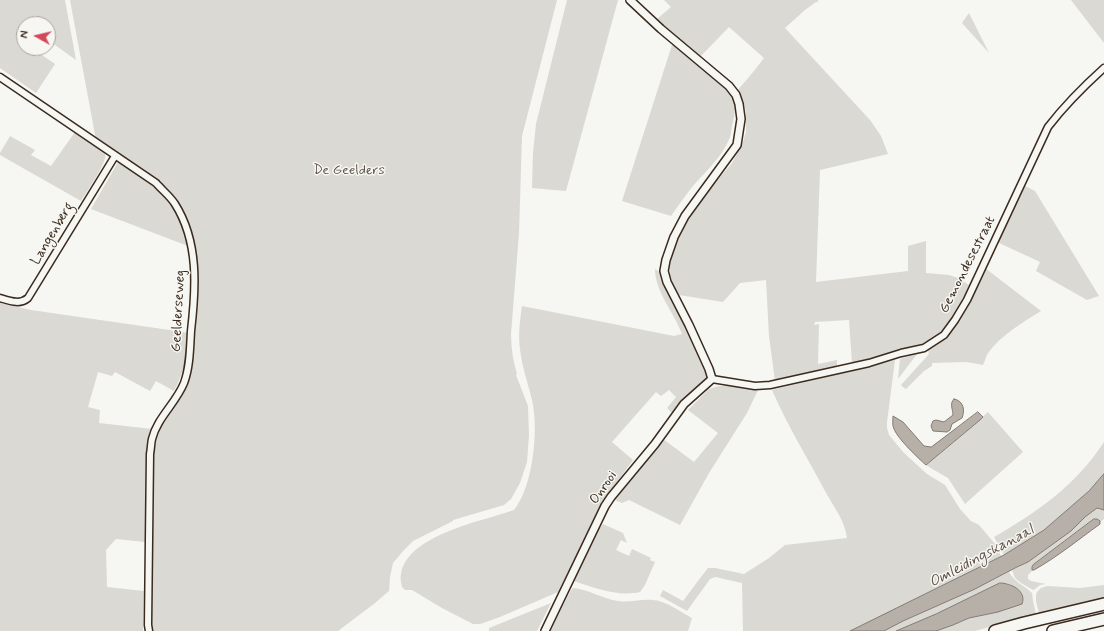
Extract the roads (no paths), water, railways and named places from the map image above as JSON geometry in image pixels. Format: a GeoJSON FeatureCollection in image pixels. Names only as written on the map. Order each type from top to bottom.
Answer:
{"type":"FeatureCollection","features":[{"type":"Feature","properties":{"kind":"highway"},"geometry":{"type":"LineString","coordinates":[[995,631],[1104,604]]}},
{"type":"Feature","properties":{"kind":"highway"},"geometry":{"type":"LineString","coordinates":[[1053,631],[1104,619]]}},
{"type":"Feature","properties":{"kind":"street"},"geometry":{"type":"LineString","coordinates":[[630,0],[661,29],[729,86],[736,95],[739,104],[741,119],[737,145],[685,216],[674,237],[664,271],[667,282],[709,369],[712,380]]}},
{"type":"Feature","properties":{"kind":"street","name":"Gemondesestraat"},"geometry":{"type":"LineString","coordinates":[[712,380],[754,386],[770,385],[869,363],[901,353],[924,348],[944,334],[955,320],[966,300],[1048,127],[1066,105],[1104,68]]}},
{"type":"Feature","properties":{"kind":"street","name":"Geelderseweg"},"geometry":{"type":"LineString","coordinates":[[0,78],[156,183],[174,203],[187,228],[192,245],[195,296],[188,367],[184,383],[158,426],[152,438],[151,446],[149,631]]}},
{"type":"Feature","properties":{"kind":"street","name":"Langenberg"},"geometry":{"type":"LineString","coordinates":[[0,298],[24,302],[28,298],[114,156]]}},
{"type":"Feature","properties":{"kind":"street","name":"Onrooi"},"geometry":{"type":"LineString","coordinates":[[545,631],[608,502],[655,444],[684,404],[712,380]]}},
{"type":"Feature","properties":{"kind":"park label","name":"De Geelders"},"geometry":{"type":"Point","coordinates":[349,171]}},
{"type":"Feature","properties":{"kind":"water label","name":"Omleidingskanaal"},"geometry":{"type":"Point","coordinates":[982,557]}}]}
